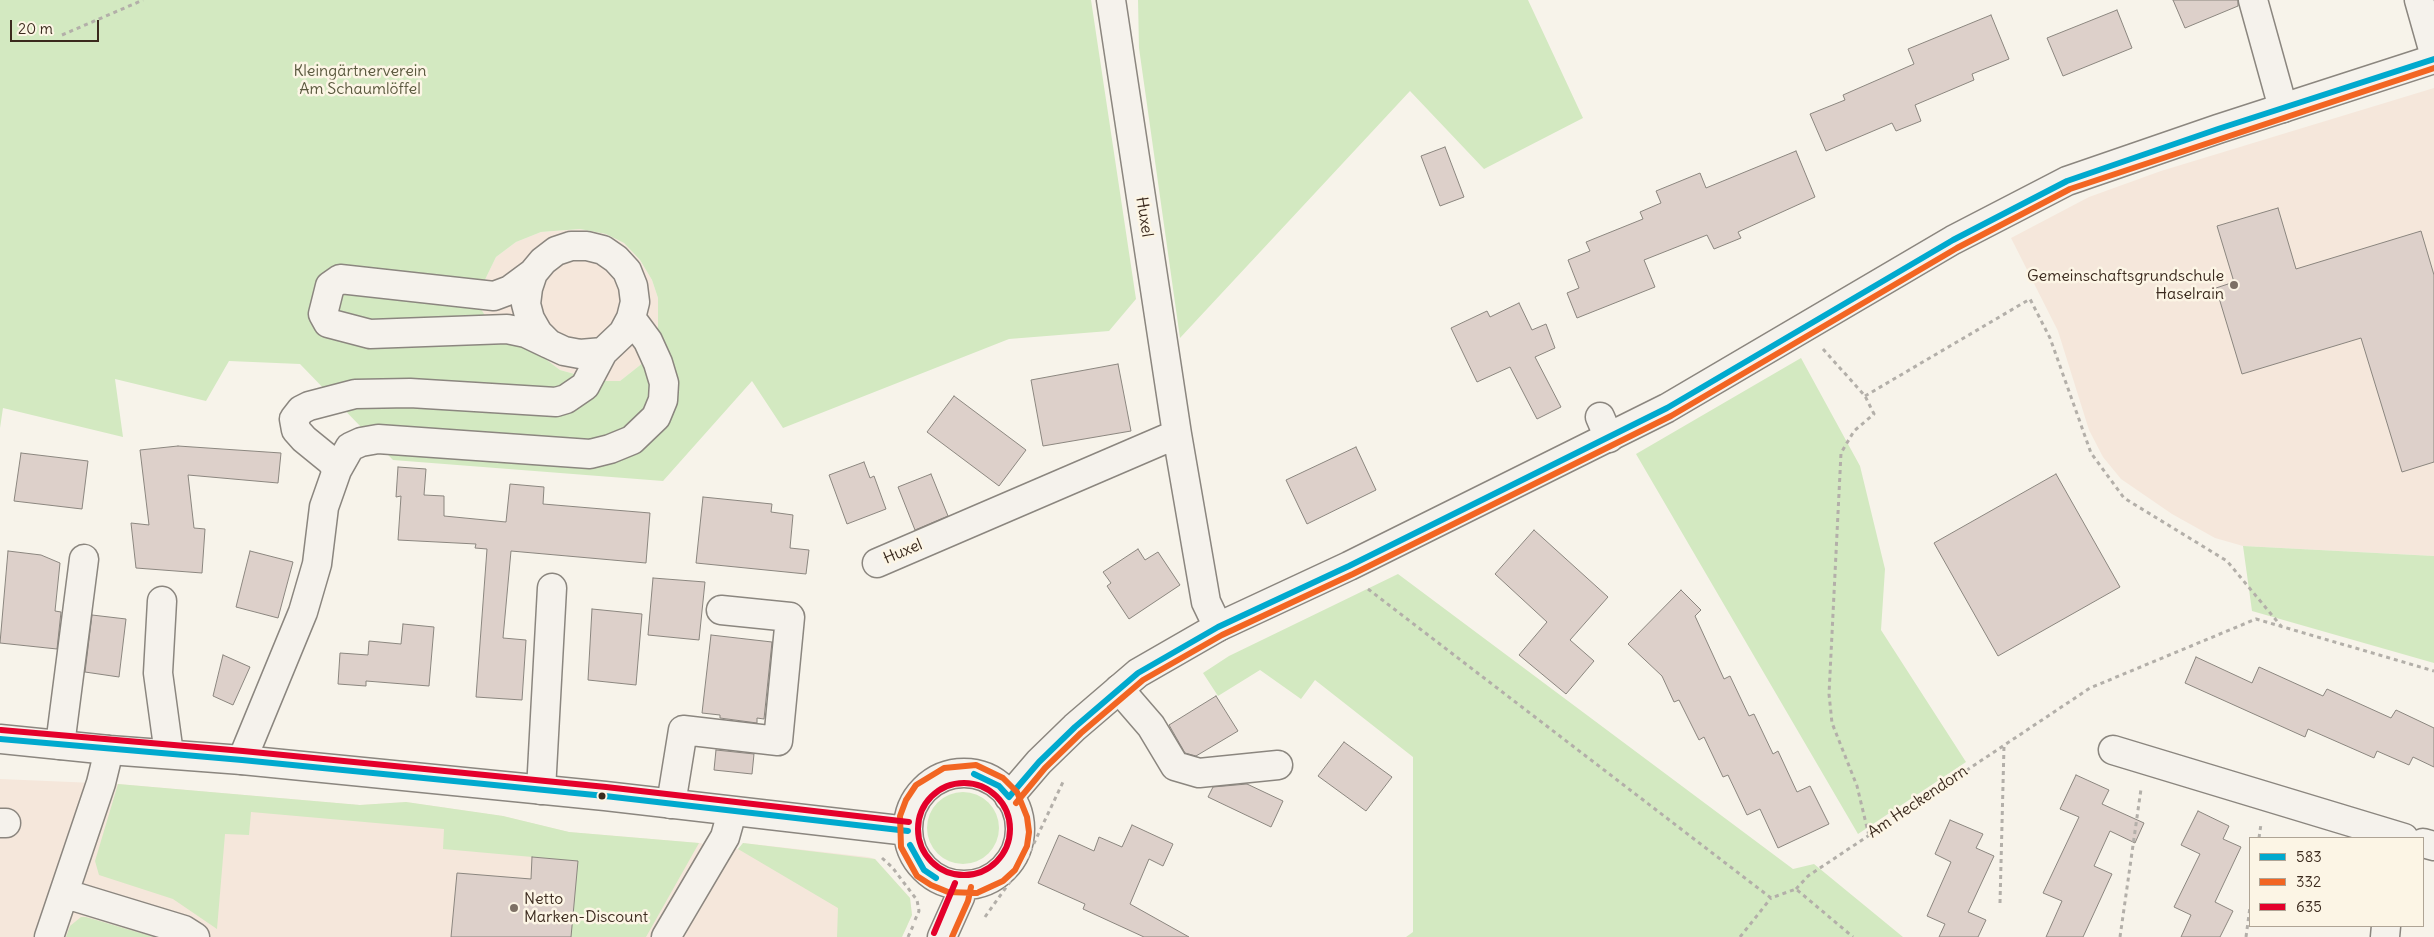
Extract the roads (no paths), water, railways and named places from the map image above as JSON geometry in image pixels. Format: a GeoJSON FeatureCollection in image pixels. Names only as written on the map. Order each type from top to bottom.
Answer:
{"type":"FeatureCollection","features":[{"type":"Feature","properties":{"kind":"main road","name":"Huxel"},"geometry":{"type":"LineString","coordinates":[[1111,0],[1177,434],[1206,602],[1218,627]]}},
{"type":"Feature","properties":{"kind":"main road"},"geometry":{"type":"LineString","coordinates":[[2253,0],[2283,108]]}},
{"type":"Feature","properties":{"kind":"main road"},"geometry":{"type":"LineString","coordinates":[[2419,0],[2434,53]]}},
{"type":"Feature","properties":{"kind":"main road"},"geometry":{"type":"LineString","coordinates":[[1009,797],[1045,756],[1138,673],[1218,627],[1349,566],[1605,427],[1667,408],[1953,240],[2067,181],[2283,108],[2434,60]]}},
{"type":"Feature","properties":{"kind":"main road"},"geometry":{"type":"LineString","coordinates":[[337,470],[332,461],[304,439],[296,430],[294,419],[301,410],[309,406],[355,394],[410,393],[556,402],[566,399],[585,386],[603,352],[624,333],[631,318],[635,302],[633,286],[627,271],[616,259],[603,250],[587,246],[571,246],[556,251],[543,261],[533,273],[510,290],[494,296],[340,279],[330,286],[323,314],[328,323],[370,334],[507,328],[526,333],[564,351],[580,354],[603,352]]}},
{"type":"Feature","properties":{"kind":"main road"},"geometry":{"type":"LineString","coordinates":[[533,273],[528,288],[526,304],[530,319],[549,344]]}},
{"type":"Feature","properties":{"kind":"main road"},"geometry":{"type":"LineString","coordinates":[[242,760],[303,612],[317,564],[324,507],[337,470],[350,447],[361,442],[378,439],[590,454],[610,449],[632,440],[656,417],[663,400],[664,383],[648,341],[631,318]]}},
{"type":"Feature","properties":{"kind":"main road","name":"Huxel"},"geometry":{"type":"LineString","coordinates":[[876,563],[1177,434]]}},
{"type":"Feature","properties":{"kind":"main road"},"geometry":{"type":"LineString","coordinates":[[60,745],[84,559]]}},
{"type":"Feature","properties":{"kind":"main road"},"geometry":{"type":"LineString","coordinates":[[541,790],[552,588]]}},
{"type":"Feature","properties":{"kind":"main road"},"geometry":{"type":"LineString","coordinates":[[162,601],[158,672],[169,754]]}},
{"type":"Feature","properties":{"kind":"main road"},"geometry":{"type":"LineString","coordinates":[[672,804],[683,730],[778,741],[790,617],[721,610]]}},
{"type":"Feature","properties":{"kind":"main road"},"geometry":{"type":"LineString","coordinates":[[1119,689],[1151,726],[1175,766],[1199,773],[1278,765]]}},
{"type":"Feature","properties":{"kind":"main road"},"geometry":{"type":"LineString","coordinates":[[0,739],[109,750],[242,760],[541,790],[908,831]]}},
{"type":"Feature","properties":{"kind":"main road"},"geometry":{"type":"LineString","coordinates":[[50,937],[66,894],[104,774],[109,750]]}},
{"type":"Feature","properties":{"kind":"main road"},"geometry":{"type":"LineString","coordinates":[[2113,750],[2398,837]]}},
{"type":"Feature","properties":{"kind":"main road"},"geometry":{"type":"LineString","coordinates":[[974,774],[999,786],[1009,797],[1019,819],[1018,844],[1013,855],[998,874],[987,880],[963,885],[936,878],[924,870],[910,845],[909,817],[914,804],[933,782],[946,776],[974,774]]}},
{"type":"Feature","properties":{"kind":"main road"},"geometry":{"type":"LineString","coordinates":[[666,937],[725,837],[732,812]]}},
{"type":"Feature","properties":{"kind":"main road"},"geometry":{"type":"LineString","coordinates":[[942,937],[960,897],[963,885]]}},
{"type":"Feature","properties":{"kind":"main road"},"geometry":{"type":"LineString","coordinates":[[66,894],[184,930],[194,937]]}},
{"type":"Feature","properties":{"kind":"place","name":"Gemeinschaftsgrundschule Haselrain"},"geometry":{"type":"Point","coordinates":[2234,285]}},
{"type":"Feature","properties":{"kind":"place","name":"Netto Marken-Discount"},"geometry":{"type":"Point","coordinates":[514,908]}},
{"type":"Feature","properties":{"kind":"park label","name":"Kleingärtnerverein Am Schaumlöffel"},"geometry":{"type":"Point","coordinates":[360,80]}}]}
